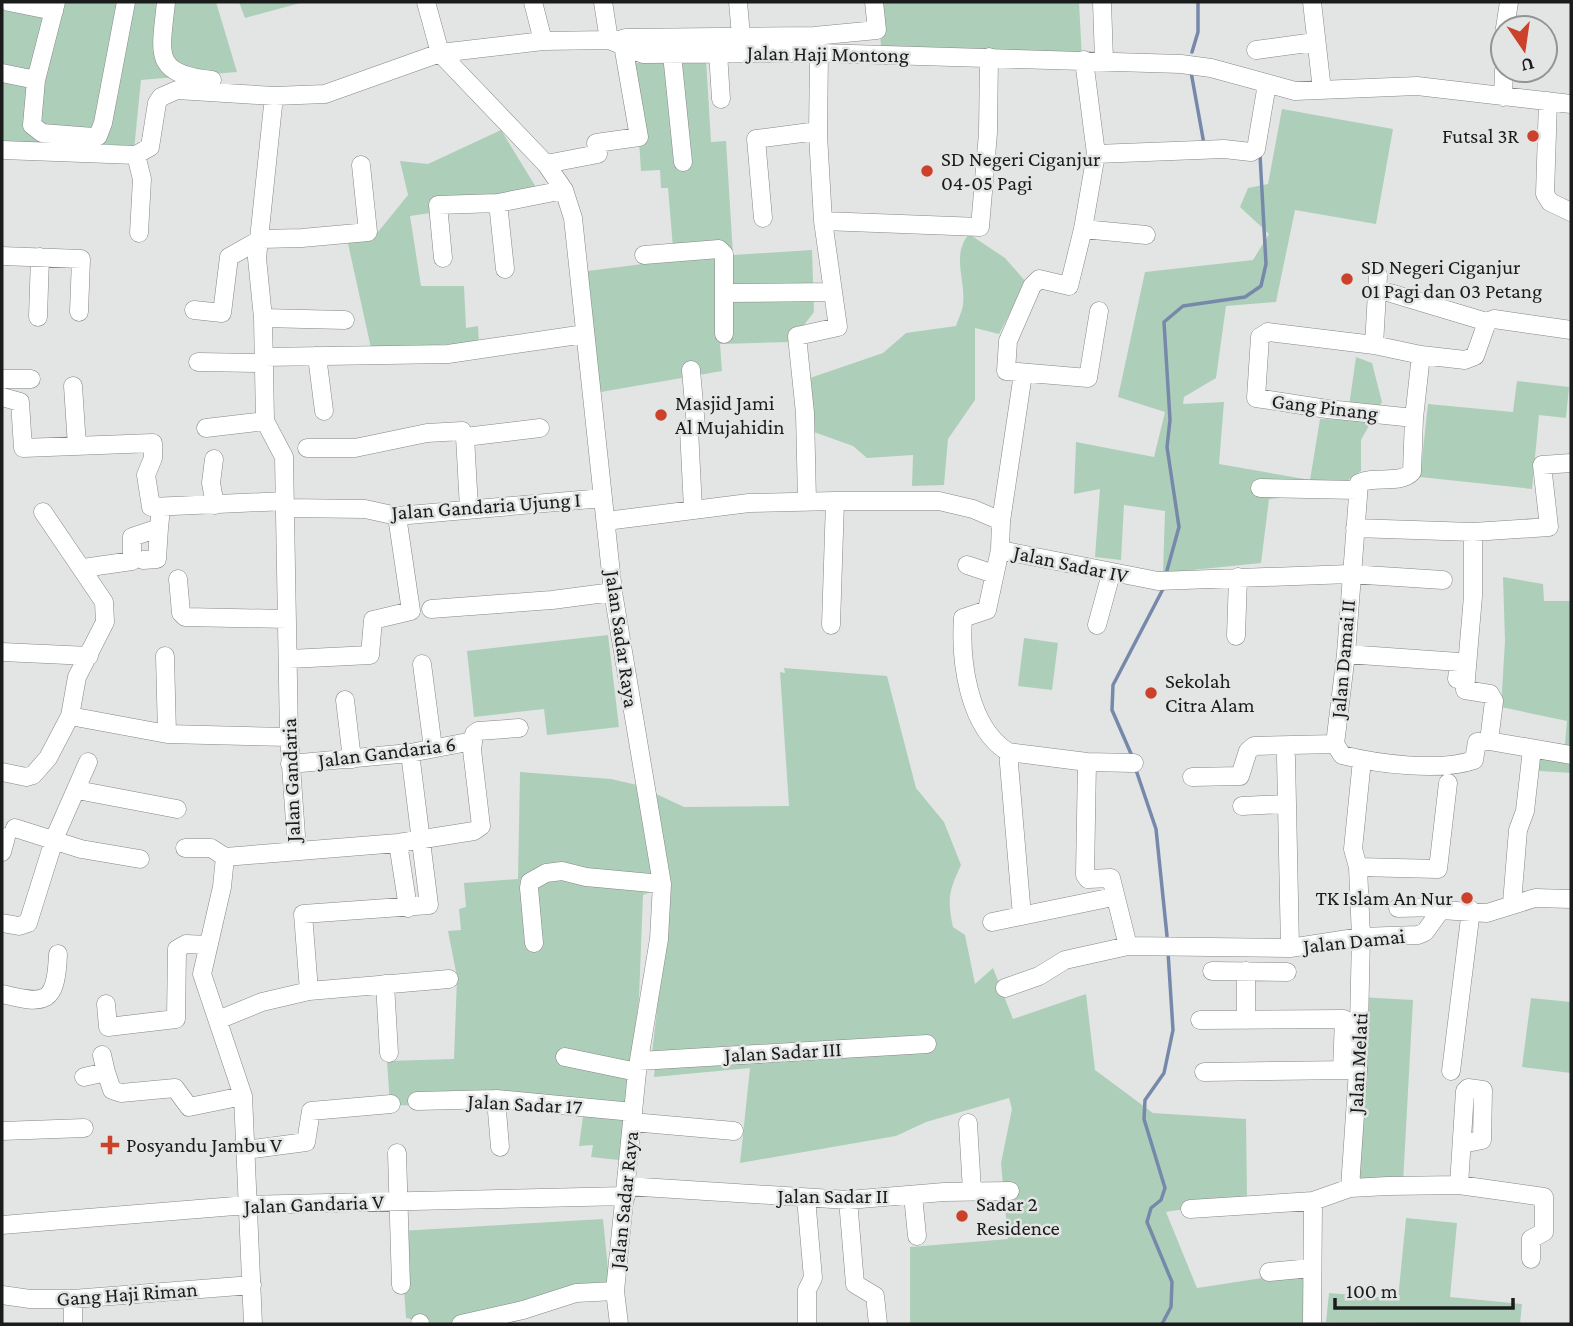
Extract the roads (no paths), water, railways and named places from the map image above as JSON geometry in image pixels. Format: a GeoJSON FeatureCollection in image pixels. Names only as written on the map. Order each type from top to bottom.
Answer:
{"type":"FeatureCollection","features":[{"type":"Feature","properties":{"kind":"street"},"geometry":{"type":"LineString","coordinates":[[9,2],[55,6],[36,80],[32,114],[35,130],[98,136],[126,2]]}},
{"type":"Feature","properties":{"kind":"street"},"geometry":{"type":"LineString","coordinates":[[166,2],[162,43],[165,62],[185,77],[212,80]]}},
{"type":"Feature","properties":{"kind":"street","name":"Jalan Sadar Raya"},"geometry":{"type":"LineString","coordinates":[[426,2],[440,53],[546,164],[564,190],[573,218],[613,592],[651,787],[662,884],[659,939],[632,1117],[615,1291],[619,1324]]}},
{"type":"Feature","properties":{"kind":"street"},"geometry":{"type":"LineString","coordinates":[[533,2],[543,41]]}},
{"type":"Feature","properties":{"kind":"street"},"geometry":{"type":"LineString","coordinates":[[546,164],[598,154],[596,143],[639,137],[616,42],[603,2]]}},
{"type":"Feature","properties":{"kind":"street"},"geometry":{"type":"LineString","coordinates":[[738,2],[742,45]]}},
{"type":"Feature","properties":{"kind":"street"},"geometry":{"type":"LineString","coordinates":[[616,42],[626,38],[742,45],[877,30],[874,2]]}},
{"type":"Feature","properties":{"kind":"street"},"geometry":{"type":"LineString","coordinates":[[1102,2],[1104,60]]}},
{"type":"Feature","properties":{"kind":"street"},"geometry":{"type":"LineString","coordinates":[[1312,2],[1322,90]]}},
{"type":"Feature","properties":{"kind":"street","name":"Jalan Haji Montong"},"geometry":{"type":"LineString","coordinates":[[136,155],[149,151],[157,103],[177,90],[274,96],[325,94],[440,53],[543,41],[616,42],[643,54],[718,53],[742,45],[819,53],[1195,65],[1295,92],[1417,86],[1479,87],[1503,97],[1571,104]]}},
{"type":"Feature","properties":{"kind":"street"},"geometry":{"type":"LineString","coordinates":[[1256,50],[1315,42]]}},
{"type":"Feature","properties":{"kind":"street"},"geometry":{"type":"LineString","coordinates":[[718,53],[721,99]]}},
{"type":"Feature","properties":{"kind":"street"},"geometry":{"type":"LineString","coordinates":[[807,501],[804,412],[797,335],[838,327],[823,221],[818,131],[819,53]]}},
{"type":"Feature","properties":{"kind":"street"},"geometry":{"type":"LineString","coordinates":[[672,54],[682,162]]}},
{"type":"Feature","properties":{"kind":"street"},"geometry":{"type":"LineString","coordinates":[[823,221],[980,227],[988,133],[989,57]]}},
{"type":"Feature","properties":{"kind":"street"},"geometry":{"type":"LineString","coordinates":[[1084,60],[1096,154],[1083,229],[1069,286],[1039,279],[1032,286],[1008,341],[1006,371],[1088,378],[1099,311]]}},
{"type":"Feature","properties":{"kind":"street"},"geometry":{"type":"LineString","coordinates":[[2,73],[36,80]]}},
{"type":"Feature","properties":{"kind":"street"},"geometry":{"type":"LineString","coordinates":[[1096,154],[1224,149],[1251,152],[1256,149],[1267,83]]}},
{"type":"Feature","properties":{"kind":"street"},"geometry":{"type":"LineString","coordinates":[[1503,84],[1503,97]]}},
{"type":"Feature","properties":{"kind":"street"},"geometry":{"type":"LineString","coordinates":[[206,428],[265,421],[263,318],[258,280],[274,96]]}},
{"type":"Feature","properties":{"kind":"street"},"geometry":{"type":"LineString","coordinates":[[1548,101],[1545,194],[1550,202],[1571,212]]}},
{"type":"Feature","properties":{"kind":"street"},"geometry":{"type":"LineString","coordinates":[[763,218],[756,139],[818,131]]}},
{"type":"Feature","properties":{"kind":"street"},"geometry":{"type":"LineString","coordinates":[[2,150],[136,155],[142,179],[139,233]]}},
{"type":"Feature","properties":{"kind":"street"},"geometry":{"type":"LineString","coordinates":[[194,310],[222,313],[229,257],[261,239],[302,239],[368,232],[361,165]]}},
{"type":"Feature","properties":{"kind":"street"},"geometry":{"type":"LineString","coordinates":[[443,258],[438,205],[498,203],[564,190]]}},
{"type":"Feature","properties":{"kind":"street"},"geometry":{"type":"LineString","coordinates":[[498,203],[505,269]]}},
{"type":"Feature","properties":{"kind":"street"},"geometry":{"type":"LineString","coordinates":[[1083,229],[1146,236]]}},
{"type":"Feature","properties":{"kind":"street"},"geometry":{"type":"LineString","coordinates":[[644,255],[719,249],[724,254],[724,334]]}},
{"type":"Feature","properties":{"kind":"street"},"geometry":{"type":"LineString","coordinates":[[2,256],[83,260],[79,312]]}},
{"type":"Feature","properties":{"kind":"street"},"geometry":{"type":"LineString","coordinates":[[38,317],[40,257]]}},
{"type":"Feature","properties":{"kind":"street"},"geometry":{"type":"LineString","coordinates":[[1488,321],[1475,356],[1465,360],[1421,355],[1374,345],[1378,282],[1488,321],[1494,319],[1571,327]]}},
{"type":"Feature","properties":{"kind":"street"},"geometry":{"type":"LineString","coordinates":[[724,293],[834,292]]}},
{"type":"Feature","properties":{"kind":"street"},"geometry":{"type":"LineString","coordinates":[[263,318],[345,320]]}},
{"type":"Feature","properties":{"kind":"street","name":"Gang Pinang"},"geometry":{"type":"LineString","coordinates":[[1374,345],[1268,332],[1260,337],[1255,398],[1326,410],[1414,418]]}},
{"type":"Feature","properties":{"kind":"street"},"geometry":{"type":"LineString","coordinates":[[198,362],[317,355],[448,354],[585,334]]}},
{"type":"Feature","properties":{"kind":"street"},"geometry":{"type":"LineString","coordinates":[[317,355],[324,411]]}},
{"type":"Feature","properties":{"kind":"street"},"geometry":{"type":"LineString","coordinates":[[1350,574],[1359,483],[1366,479],[1403,478],[1412,472],[1414,418],[1421,355]]}},
{"type":"Feature","properties":{"kind":"street"},"geometry":{"type":"LineString","coordinates":[[691,370],[696,427],[689,429],[693,509]]}},
{"type":"Feature","properties":{"kind":"street"},"geometry":{"type":"LineString","coordinates":[[1001,521],[1023,374]]}},
{"type":"Feature","properties":{"kind":"street"},"geometry":{"type":"LineString","coordinates":[[2,379],[31,379]]}},
{"type":"Feature","properties":{"kind":"street"},"geometry":{"type":"LineString","coordinates":[[73,386],[77,446]]}},
{"type":"Feature","properties":{"kind":"street"},"geometry":{"type":"LineString","coordinates":[[2,397],[19,401],[23,448],[153,443],[153,458],[146,475],[149,505],[161,508],[157,559],[143,560]]}},
{"type":"Feature","properties":{"kind":"street","name":"Jalan Gandaria"},"geometry":{"type":"LineString","coordinates":[[225,857],[296,850],[289,737],[283,451],[265,421]]}},
{"type":"Feature","properties":{"kind":"street"},"geometry":{"type":"LineString","coordinates":[[465,437],[540,428]]}},
{"type":"Feature","properties":{"kind":"street"},"geometry":{"type":"LineString","coordinates":[[307,448],[355,448],[446,430],[462,431],[465,437],[469,508]]}},
{"type":"Feature","properties":{"kind":"street"},"geometry":{"type":"LineString","coordinates":[[214,459],[211,483],[215,505]]}},
{"type":"Feature","properties":{"kind":"street"},"geometry":{"type":"LineString","coordinates":[[1355,528],[1473,532],[1549,527],[1542,465],[1571,463]]}},
{"type":"Feature","properties":{"kind":"street"},"geometry":{"type":"LineString","coordinates":[[1260,488],[1357,490]]}},
{"type":"Feature","properties":{"kind":"street","name":"Jalan Gandaria Ujung I"},"geometry":{"type":"LineString","coordinates":[[161,508],[285,504],[365,509],[397,516],[603,498]]}},
{"type":"Feature","properties":{"kind":"street","name":"Jalan Sadar IV"},"geometry":{"type":"LineString","coordinates":[[606,521],[693,509],[807,501],[939,501],[973,509],[1001,521],[1000,550],[1158,582],[1350,574],[1443,580]]}},
{"type":"Feature","properties":{"kind":"street"},"geometry":{"type":"LineString","coordinates":[[831,625],[835,501]]}},
{"type":"Feature","properties":{"kind":"street"},"geometry":{"type":"LineString","coordinates":[[2,772],[26,778],[33,775],[48,758],[70,716],[78,677],[105,622],[104,602],[43,512]]}},
{"type":"Feature","properties":{"kind":"street"},"geometry":{"type":"LineString","coordinates":[[289,659],[370,655],[373,620],[411,611],[397,516]]}},
{"type":"Feature","properties":{"kind":"street"},"geometry":{"type":"LineString","coordinates":[[83,568],[132,561],[132,537],[159,528]]}},
{"type":"Feature","properties":{"kind":"street"},"geometry":{"type":"LineString","coordinates":[[1473,532],[1473,596],[1465,690],[1490,694],[1494,701],[1489,741]]}},
{"type":"Feature","properties":{"kind":"street"},"geometry":{"type":"LineString","coordinates":[[1000,550],[987,610],[963,618],[961,648],[979,719],[996,745],[1008,752],[1087,762],[1134,763]]}},
{"type":"Feature","properties":{"kind":"street"},"geometry":{"type":"LineString","coordinates":[[967,565],[994,574]]}},
{"type":"Feature","properties":{"kind":"street"},"geometry":{"type":"LineString","coordinates":[[1097,625],[1111,574]]}},
{"type":"Feature","properties":{"kind":"street","name":"Jalan Damai II"},"geometry":{"type":"LineString","coordinates":[[1335,744],[1346,654],[1350,574]]}},
{"type":"Feature","properties":{"kind":"street"},"geometry":{"type":"LineString","coordinates":[[1236,636],[1238,577]]}},
{"type":"Feature","properties":{"kind":"street"},"geometry":{"type":"LineString","coordinates":[[178,579],[181,613],[186,617],[287,619]]}},
{"type":"Feature","properties":{"kind":"street"},"geometry":{"type":"LineString","coordinates":[[430,609],[552,600],[613,592]]}},
{"type":"Feature","properties":{"kind":"street"},"geometry":{"type":"LineString","coordinates":[[1456,686],[1461,621]]}},
{"type":"Feature","properties":{"kind":"street"},"geometry":{"type":"LineString","coordinates":[[2,652],[93,648]]}},
{"type":"Feature","properties":{"kind":"street"},"geometry":{"type":"LineString","coordinates":[[1346,654],[1459,662]]}},
{"type":"Feature","properties":{"kind":"street"},"geometry":{"type":"LineString","coordinates":[[165,656],[167,734]]}},
{"type":"Feature","properties":{"kind":"street"},"geometry":{"type":"LineString","coordinates":[[422,664],[433,747]]}},
{"type":"Feature","properties":{"kind":"street"},"geometry":{"type":"LineString","coordinates":[[345,700],[352,759]]}},
{"type":"Feature","properties":{"kind":"street"},"geometry":{"type":"LineString","coordinates":[[70,716],[167,734],[289,737]]}},
{"type":"Feature","properties":{"kind":"street","name":"Jalan Gandaria 6"},"geometry":{"type":"LineString","coordinates":[[290,764],[410,753],[473,741],[478,731],[519,728]]}},
{"type":"Feature","properties":{"kind":"street"},"geometry":{"type":"LineString","coordinates":[[296,850],[398,843],[474,831],[481,825],[473,741]]}},
{"type":"Feature","properties":{"kind":"street"},"geometry":{"type":"LineString","coordinates":[[1192,777],[1240,776],[1248,751],[1254,746],[1335,744],[1342,755],[1362,760],[1444,767],[1474,760],[1477,743],[1489,741],[1571,755]]}},
{"type":"Feature","properties":{"kind":"street"},"geometry":{"type":"LineString","coordinates":[[1512,903],[1518,830],[1525,811],[1532,749]]}},
{"type":"Feature","properties":{"kind":"street"},"geometry":{"type":"LineString","coordinates":[[1008,752],[1023,916]]}},
{"type":"Feature","properties":{"kind":"street"},"geometry":{"type":"LineString","coordinates":[[309,991],[303,914],[429,905],[410,753]]}},
{"type":"Feature","properties":{"kind":"street","name":"Jalan Damai"},"geometry":{"type":"LineString","coordinates":[[1286,757],[1290,948]]}},
{"type":"Feature","properties":{"kind":"street"},"geometry":{"type":"LineString","coordinates":[[1361,937],[1358,867],[1353,849],[1362,760]]}},
{"type":"Feature","properties":{"kind":"street"},"geometry":{"type":"LineString","coordinates":[[77,790],[88,761]]}},
{"type":"Feature","properties":{"kind":"street"},"geometry":{"type":"LineString","coordinates":[[1087,762],[1085,875],[1088,878],[1111,878],[1113,897],[1128,946]]}},
{"type":"Feature","properties":{"kind":"street"},"geometry":{"type":"LineString","coordinates":[[1358,867],[1438,869],[1448,783]]}},
{"type":"Feature","properties":{"kind":"street"},"geometry":{"type":"LineString","coordinates":[[2,923],[19,926],[28,923],[72,792],[77,790],[177,809]]}},
{"type":"Feature","properties":{"kind":"street"},"geometry":{"type":"LineString","coordinates":[[1242,806],[1285,804]]}},
{"type":"Feature","properties":{"kind":"street"},"geometry":{"type":"LineString","coordinates":[[8,839],[54,841],[140,859]]}},
{"type":"Feature","properties":{"kind":"street"},"geometry":{"type":"LineString","coordinates":[[398,843],[408,908]]}},
{"type":"Feature","properties":{"kind":"street"},"geometry":{"type":"LineString","coordinates":[[185,848],[211,848],[225,857],[222,887],[206,945],[202,974],[243,1096],[253,1324]]}},
{"type":"Feature","properties":{"kind":"street"},"geometry":{"type":"LineString","coordinates":[[534,943],[530,882],[546,873],[562,871],[586,877],[662,884]]}},
{"type":"Feature","properties":{"kind":"street"},"geometry":{"type":"LineString","coordinates":[[992,922],[1113,897]]}},
{"type":"Feature","properties":{"kind":"street"},"geometry":{"type":"LineString","coordinates":[[1398,908],[1437,907],[1441,910],[1487,913],[1535,898],[1571,899]]}},
{"type":"Feature","properties":{"kind":"street","name":"Jalan Damai"},"geometry":{"type":"LineString","coordinates":[[1005,988],[1039,976],[1065,960],[1128,946],[1290,948],[1361,937],[1418,935],[1425,932],[1441,910]]}},
{"type":"Feature","properties":{"kind":"street"},"geometry":{"type":"LineString","coordinates":[[1451,1071],[1471,910]]}},
{"type":"Feature","properties":{"kind":"street","name":"Jalan Melati"},"geometry":{"type":"LineString","coordinates":[[1350,1188],[1350,1070],[1361,937]]}},
{"type":"Feature","properties":{"kind":"street"},"geometry":{"type":"LineString","coordinates":[[106,1004],[108,1027],[176,1018],[177,949],[186,944],[206,945]]}},
{"type":"Feature","properties":{"kind":"street"},"geometry":{"type":"LineString","coordinates":[[2,994],[40,1001],[56,980],[58,954]]}},
{"type":"Feature","properties":{"kind":"street"},"geometry":{"type":"LineString","coordinates":[[1212,971],[1287,972]]}},
{"type":"Feature","properties":{"kind":"street"},"geometry":{"type":"LineString","coordinates":[[1246,971],[1247,1020]]}},
{"type":"Feature","properties":{"kind":"street"},"geometry":{"type":"LineString","coordinates":[[218,1020],[262,1002],[309,991],[449,979]]}},
{"type":"Feature","properties":{"kind":"street"},"geometry":{"type":"LineString","coordinates":[[385,984],[389,1053]]}},
{"type":"Feature","properties":{"kind":"street"},"geometry":{"type":"LineString","coordinates":[[1200,1020],[1344,1019],[1350,1070],[1204,1072]]}},
{"type":"Feature","properties":{"kind":"street","name":"Jalan Sadar III"},"geometry":{"type":"LineString","coordinates":[[565,1057],[638,1066],[927,1044]]}},
{"type":"Feature","properties":{"kind":"street"},"geometry":{"type":"LineString","coordinates":[[84,1077],[104,1063],[112,1090],[118,1093],[175,1088],[189,1107],[243,1096]]}},
{"type":"Feature","properties":{"kind":"street"},"geometry":{"type":"LineString","coordinates":[[496,1099],[500,1147]]}},
{"type":"Feature","properties":{"kind":"street","name":"Jalan Sadar 17"},"geometry":{"type":"LineString","coordinates":[[417,1101],[496,1099],[734,1131]]}},
{"type":"Feature","properties":{"kind":"street"},"geometry":{"type":"LineString","coordinates":[[245,1150],[306,1142],[312,1111],[391,1104]]}},
{"type":"Feature","properties":{"kind":"street"},"geometry":{"type":"LineString","coordinates":[[968,1123],[971,1191]]}},
{"type":"Feature","properties":{"kind":"street"},"geometry":{"type":"LineString","coordinates":[[2,1131],[84,1128]]}},
{"type":"Feature","properties":{"kind":"street"},"geometry":{"type":"LineString","coordinates":[[1459,1185],[1462,1144]]}},
{"type":"Feature","properties":{"kind":"street"},"geometry":{"type":"LineString","coordinates":[[397,1153],[401,1285]]}},
{"type":"Feature","properties":{"kind":"street"},"geometry":{"type":"LineString","coordinates":[[1190,1209],[1313,1201],[1350,1188],[1459,1185],[1544,1196],[1544,1233],[1531,1239],[1531,1259]]}},
{"type":"Feature","properties":{"kind":"street","name":"Jalan Sadar II"},"geometry":{"type":"LineString","coordinates":[[626,1191],[848,1200],[971,1191],[1010,1191]]}},
{"type":"Feature","properties":{"kind":"street","name":"Jalan Gandaria V"},"geometry":{"type":"LineString","coordinates":[[2,1225],[247,1205],[626,1191]]}},
{"type":"Feature","properties":{"kind":"street"},"geometry":{"type":"LineString","coordinates":[[914,1195],[917,1236]]}},
{"type":"Feature","properties":{"kind":"street"},"geometry":{"type":"LineString","coordinates":[[806,1198],[813,1278],[807,1290],[807,1324]]}},
{"type":"Feature","properties":{"kind":"street"},"geometry":{"type":"LineString","coordinates":[[848,1200],[855,1284],[875,1296],[878,1324]]}},
{"type":"Feature","properties":{"kind":"street"},"geometry":{"type":"LineString","coordinates":[[1312,1324],[1313,1201]]}},
{"type":"Feature","properties":{"kind":"street"},"geometry":{"type":"LineString","coordinates":[[1269,1272],[1311,1268]]}},
{"type":"Feature","properties":{"kind":"street","name":"Gang Haji Riman"},"geometry":{"type":"LineString","coordinates":[[2,1295],[30,1299],[73,1298],[252,1285]]}},
{"type":"Feature","properties":{"kind":"street"},"geometry":{"type":"LineString","coordinates":[[461,1324],[523,1310],[576,1293],[615,1291]]}},
{"type":"Feature","properties":{"kind":"street"},"geometry":{"type":"LineString","coordinates":[[73,1298],[73,1324]]}},
{"type":"Feature","properties":{"kind":"waterway"},"geometry":{"type":"LineString","coordinates":[[1192,52],[1198,32],[1198,2]]}},
{"type":"Feature","properties":{"kind":"waterway"},"geometry":{"type":"LineString","coordinates":[[1191,72],[1204,144]]}},
{"type":"Feature","properties":{"kind":"waterway"},"geometry":{"type":"LineString","coordinates":[[1166,574],[1179,527],[1167,447],[1170,420],[1164,322],[1183,306],[1245,297],[1261,286],[1266,264],[1260,155]]}},
{"type":"Feature","properties":{"kind":"waterway"},"geometry":{"type":"LineString","coordinates":[[1132,756],[1112,710],[1113,685],[1163,589]]}},
{"type":"Feature","properties":{"kind":"waterway"},"geometry":{"type":"LineString","coordinates":[[1135,767],[1156,829],[1167,936]]}},
{"type":"Feature","properties":{"kind":"waterway"},"geometry":{"type":"LineString","coordinates":[[1162,1324],[1171,1307],[1172,1282],[1147,1222],[1151,1208],[1161,1200],[1165,1188],[1144,1119],[1145,1100],[1164,1073],[1173,1030],[1168,952]]}},
{"type":"Feature","properties":{"kind":"place","name":"Futsal 3R"},"geometry":{"type":"Point","coordinates":[1533,136]}},
{"type":"Feature","properties":{"kind":"place","name":"SD Negeri Ciganjur 04-05 Pagi"},"geometry":{"type":"Point","coordinates":[927,171]}},
{"type":"Feature","properties":{"kind":"place","name":"SD Negeri Ciganjur 01 Pagi dan 03 Petang"},"geometry":{"type":"Point","coordinates":[1347,279]}},
{"type":"Feature","properties":{"kind":"place","name":"Masjid Jami Al Mujahidin"},"geometry":{"type":"Point","coordinates":[661,415]}},
{"type":"Feature","properties":{"kind":"place","name":"Sekolah Citra Alam"},"geometry":{"type":"Point","coordinates":[1151,693]}},
{"type":"Feature","properties":{"kind":"place","name":"TK Islam An Nur"},"geometry":{"type":"Point","coordinates":[1467,898]}},
{"type":"Feature","properties":{"kind":"place","name":"Posyandu Jambu V"},"geometry":{"type":"Point","coordinates":[110,1145]}},
{"type":"Feature","properties":{"kind":"place","name":"Sadar 2 Residence"},"geometry":{"type":"Point","coordinates":[962,1216]}}]}
